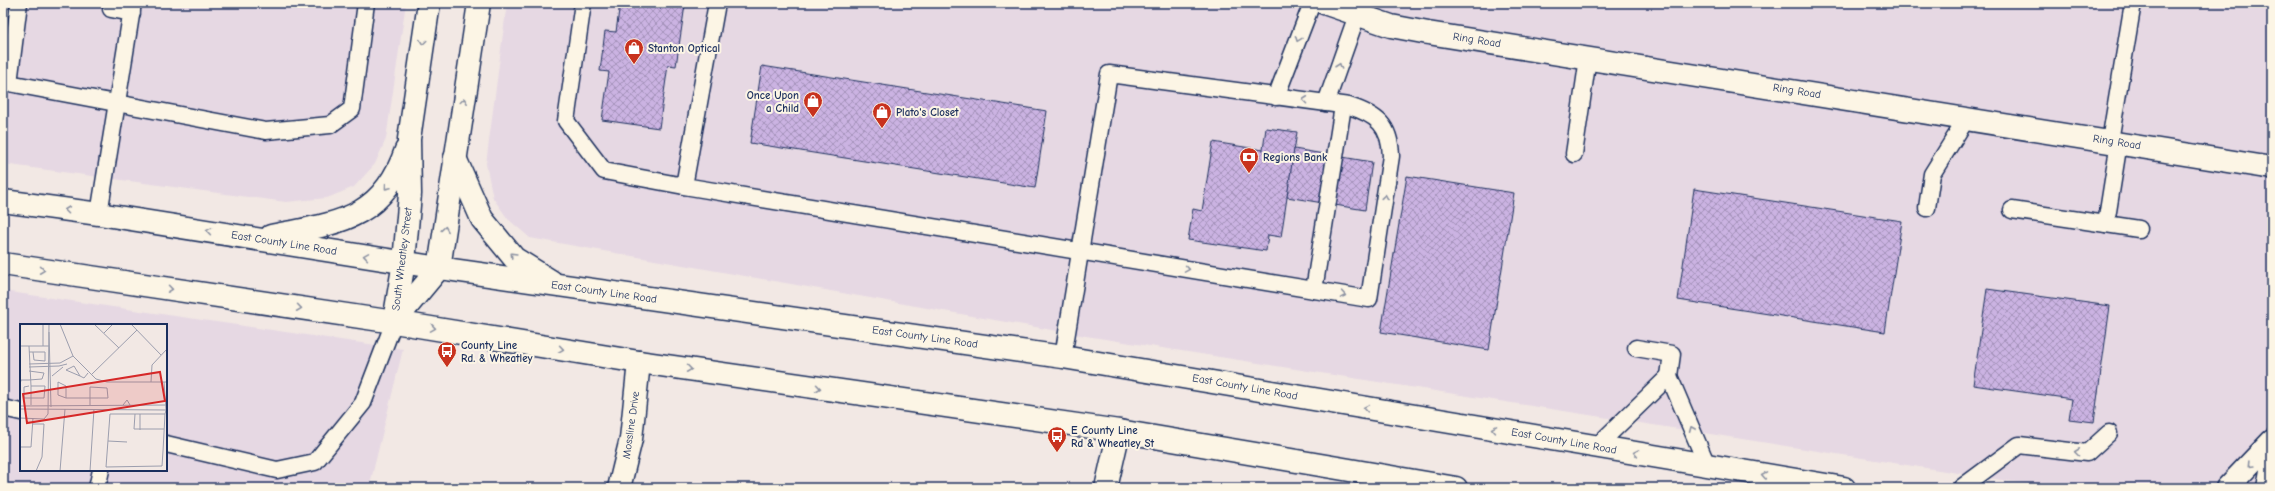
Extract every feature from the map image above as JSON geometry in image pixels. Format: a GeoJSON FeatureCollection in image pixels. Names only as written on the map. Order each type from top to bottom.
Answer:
{"type":"FeatureCollection","features":[{"type":"Feature","properties":{"kind":"main road","name":"South Wheatley Street"},"geometry":{"type":"LineString","coordinates":[[394,322],[404,262],[410,194],[409,140],[429,3]]}},
{"type":"Feature","properties":{"kind":"main road"},"geometry":{"type":"LineString","coordinates":[[439,268],[478,3]]}},
{"type":"Feature","properties":{"kind":"main road","name":"Ring Road"},"geometry":{"type":"LineString","coordinates":[[1324,3],[1390,26],[1428,33],[2115,141],[2272,168]]}},
{"type":"Feature","properties":{"kind":"main road"},"geometry":{"type":"LineString","coordinates":[[256,239],[343,221],[362,210],[376,200],[389,186],[398,172],[409,140]]}},
{"type":"Feature","properties":{"kind":"main road"},"geometry":{"type":"LineString","coordinates":[[456,158],[482,218],[514,258],[557,285]]}},
{"type":"Feature","properties":{"kind":"main road","name":"East County Line Road"},"geometry":{"type":"LineString","coordinates":[[3,201],[99,214],[439,268],[1063,357],[1844,488]]}},
{"type":"Feature","properties":{"kind":"main road"},"geometry":{"type":"LineString","coordinates":[[3,264],[394,322],[639,362],[1119,431],[1456,488]]}},
{"type":"Feature","properties":{"kind":"main road","name":"South Wheatley Street"},"geometry":{"type":"LineString","coordinates":[[394,322],[439,268]]}},
{"type":"Feature","properties":{"kind":"main road","name":"Mossline Drive"},"geometry":{"type":"LineString","coordinates":[[619,488],[631,440],[639,362]]}},
{"type":"Feature","properties":{"kind":"main road"},"geometry":{"type":"LineString","coordinates":[[1106,488],[1119,431]]}},
{"type":"Feature","properties":{"kind":"main road"},"geometry":{"type":"LineString","coordinates":[[2227,488],[2272,441]]}},
{"type":"Feature","properties":{"kind":"main road"},"geometry":{"type":"LineString","coordinates":[[2268,488],[2272,466]]}},
{"type":"Feature","properties":{"kind":"lane"},"geometry":{"type":"LineString","coordinates":[[19,3],[10,83],[266,131],[330,125],[352,109],[366,3]]}},
{"type":"Feature","properties":{"kind":"lane"},"geometry":{"type":"LineString","coordinates":[[583,3],[566,121],[604,171],[684,186],[1081,252],[1369,299],[1391,156],[1391,143],[1386,130],[1370,113],[1342,106],[1110,74],[1081,252],[1063,357]]}},
{"type":"Feature","properties":{"kind":"lane"},"geometry":{"type":"LineString","coordinates":[[684,186],[717,3]]}},
{"type":"Feature","properties":{"kind":"lane"},"geometry":{"type":"LineString","coordinates":[[1276,97],[1312,3]]}},
{"type":"Feature","properties":{"kind":"lane"},"geometry":{"type":"LineString","coordinates":[[2106,224],[2133,3]]}},
{"type":"Feature","properties":{"kind":"lane"},"geometry":{"type":"LineString","coordinates":[[99,214],[132,8],[111,9]]}},
{"type":"Feature","properties":{"kind":"lane"},"geometry":{"type":"LineString","coordinates":[[1326,103],[1357,15]]}},
{"type":"Feature","properties":{"kind":"lane"},"geometry":{"type":"LineString","coordinates":[[1574,154],[1588,58]]}},
{"type":"Feature","properties":{"kind":"lane"},"geometry":{"type":"LineString","coordinates":[[1314,290],[1342,106]]}},
{"type":"Feature","properties":{"kind":"lane"},"geometry":{"type":"LineString","coordinates":[[1927,208],[1932,174],[1967,118]]}},
{"type":"Feature","properties":{"kind":"lane"},"geometry":{"type":"LineString","coordinates":[[2012,210],[2139,229]]}},
{"type":"Feature","properties":{"kind":"lane"},"geometry":{"type":"LineString","coordinates":[[167,444],[277,470],[315,462],[364,402],[394,322]]}},
{"type":"Feature","properties":{"kind":"lane"},"geometry":{"type":"LineString","coordinates":[[1636,348],[1672,354],[1668,376],[1707,465]]}},
{"type":"Feature","properties":{"kind":"lane"},"geometry":{"type":"LineString","coordinates":[[1597,446],[1668,376]]}},
{"type":"Feature","properties":{"kind":"lane"},"geometry":{"type":"LineString","coordinates":[[3,408],[20,412]]}},
{"type":"Feature","properties":{"kind":"lane"},"geometry":{"type":"LineString","coordinates":[[1961,488],[2020,445],[2087,453],[2108,433]]}},
{"type":"Feature","properties":{"kind":"lane"},"geometry":{"type":"LineString","coordinates":[[97,488],[101,471]]}},
{"type":"Feature","properties":{"kind":"shaded area"},"geometry":{"type":"Polygon","coordinates":[[[3,3],[406,3],[386,139],[375,164],[354,187],[327,198],[286,202],[3,164],[3,3]]]}},
{"type":"Feature","properties":{"kind":"shaded area"},"geometry":{"type":"Polygon","coordinates":[[[507,3],[2272,3],[2272,488],[2053,488],[1086,336],[530,238],[508,219],[493,198],[486,164],[507,3]]]}},
{"type":"Feature","properties":{"kind":"shaded area"},"geometry":{"type":"Polygon","coordinates":[[[3,291],[403,349],[369,488],[3,488],[3,291]]]}},
{"type":"Feature","properties":{"kind":"building","name":"Stanton Optical"},"geometry":{"type":"Polygon","coordinates":[[[620,3],[685,5],[676,66],[668,65],[659,128],[602,120],[609,72],[600,71],[605,31],[616,32],[620,3]]]}},
{"type":"Feature","properties":{"kind":"building"},"geometry":{"type":"Polygon","coordinates":[[[762,66],[1047,111],[1035,188],[750,143],[762,66]]]}},
{"type":"Feature","properties":{"kind":"building","name":"Regions Bank"},"geometry":{"type":"Polygon","coordinates":[[[1266,128],[1297,132],[1281,237],[1268,235],[1266,251],[1188,240],[1193,209],[1202,211],[1213,142],[1263,150],[1266,128]]]}},
{"type":"Feature","properties":{"kind":"building"},"geometry":{"type":"Polygon","coordinates":[[[1294,149],[1372,162],[1365,210],[1287,197],[1294,149]]]}},
{"type":"Feature","properties":{"kind":"building"},"geometry":{"type":"Polygon","coordinates":[[[1407,176],[1514,193],[1489,350],[1381,332],[1407,176]]]}},
{"type":"Feature","properties":{"kind":"building"},"geometry":{"type":"Polygon","coordinates":[[[1694,189],[1902,221],[1885,332],[1678,300],[1694,189]]]}},
{"type":"Feature","properties":{"kind":"building"},"geometry":{"type":"Polygon","coordinates":[[[1987,289],[2110,306],[2094,422],[2069,419],[2072,399],[1973,385],[1987,289]]]}},
{"type":"Feature","properties":{"kind":"place","name":"Stanton Optical"},"geometry":{"type":"Point","coordinates":[634,65]}},
{"type":"Feature","properties":{"kind":"place","name":"Once Upon a Child"},"geometry":{"type":"Point","coordinates":[813,118]}},
{"type":"Feature","properties":{"kind":"place","name":"Plato's Closet"},"geometry":{"type":"Point","coordinates":[882,129]}},
{"type":"Feature","properties":{"kind":"place","name":"Regions Bank"},"geometry":{"type":"Point","coordinates":[1249,174]}},
{"type":"Feature","properties":{"kind":"place","name":"County Line Rd. & Wheatley"},"geometry":{"type":"Point","coordinates":[447,368]}},
{"type":"Feature","properties":{"kind":"place","name":"E County Line Rd & Wheatley St"},"geometry":{"type":"Point","coordinates":[1057,453]}}]}
